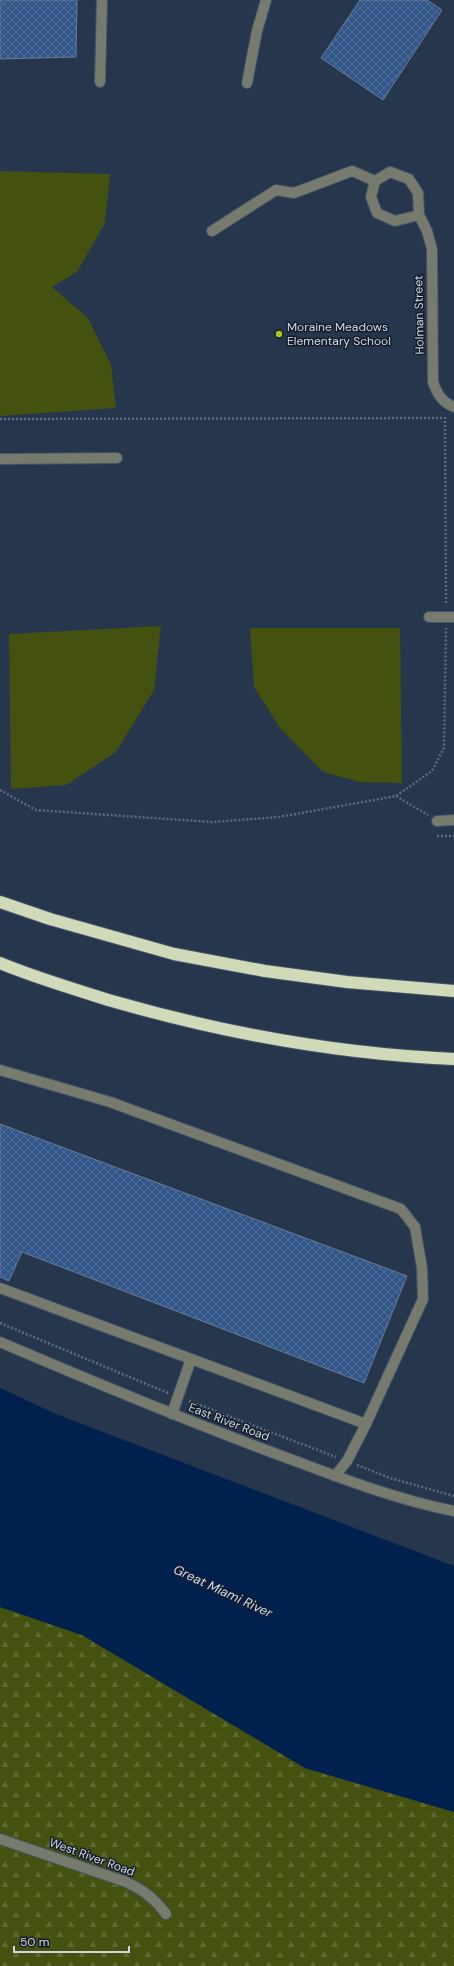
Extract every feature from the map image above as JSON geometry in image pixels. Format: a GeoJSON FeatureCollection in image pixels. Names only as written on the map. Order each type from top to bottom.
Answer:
{"type":"FeatureCollection","features":[{"type":"Feature","properties":{"kind":"highway"},"geometry":{"type":"LineString","coordinates":[[0,902],[79,927],[174,954],[265,971],[332,980],[454,991]]}},
{"type":"Feature","properties":{"kind":"highway"},"geometry":{"type":"LineString","coordinates":[[0,963],[82,992],[154,1013],[216,1028],[341,1050],[404,1057],[454,1059]]}},
{"type":"Feature","properties":{"kind":"street"},"geometry":{"type":"LineString","coordinates":[[100,82],[102,0]]}},
{"type":"Feature","properties":{"kind":"street"},"geometry":{"type":"LineString","coordinates":[[247,83],[257,31],[266,0]]}},
{"type":"Feature","properties":{"kind":"street"},"geometry":{"type":"LineString","coordinates":[[212,231],[276,190],[294,193],[352,171],[375,181],[371,197],[377,213],[395,221],[419,215]]}},
{"type":"Feature","properties":{"kind":"street","name":"Holman Street"},"geometry":{"type":"LineString","coordinates":[[375,181],[390,172],[409,179],[418,194],[419,215],[427,231],[432,249],[433,382],[437,393],[443,401],[453,406]]}},
{"type":"Feature","properties":{"kind":"street"},"geometry":{"type":"LineString","coordinates":[[0,459],[117,458]]}},
{"type":"Feature","properties":{"kind":"street"},"geometry":{"type":"LineString","coordinates":[[429,616],[450,617]]}},
{"type":"Feature","properties":{"kind":"street"},"geometry":{"type":"LineString","coordinates":[[437,821],[454,820]]}},
{"type":"Feature","properties":{"kind":"street"},"geometry":{"type":"LineString","coordinates":[[0,1070],[110,1102],[401,1209],[415,1227],[422,1268],[423,1299],[366,1424],[347,1461],[335,1476]]}},
{"type":"Feature","properties":{"kind":"street"},"geometry":{"type":"LineString","coordinates":[[0,1288],[366,1424]]}},
{"type":"Feature","properties":{"kind":"street","name":"East River Road"},"geometry":{"type":"LineString","coordinates":[[0,1342],[172,1414],[335,1476],[431,1507],[454,1511]]}},
{"type":"Feature","properties":{"kind":"street"},"geometry":{"type":"LineString","coordinates":[[172,1414],[191,1359]]}},
{"type":"Feature","properties":{"kind":"street","name":"West River Road"},"geometry":{"type":"LineString","coordinates":[[0,1839],[126,1882],[145,1892],[157,1902],[166,1914]]}},
{"type":"Feature","properties":{"kind":"path"},"geometry":{"type":"LineString","coordinates":[[0,790],[36,810],[212,822],[279,817],[396,796],[432,771],[444,748],[450,617],[444,418],[453,406]]}},
{"type":"Feature","properties":{"kind":"path"},"geometry":{"type":"LineString","coordinates":[[0,419],[444,418]]}},
{"type":"Feature","properties":{"kind":"path"},"geometry":{"type":"LineString","coordinates":[[396,796],[437,821]]}},
{"type":"Feature","properties":{"kind":"path"},"geometry":{"type":"LineString","coordinates":[[437,836],[454,836]]}},
{"type":"Feature","properties":{"kind":"path"},"geometry":{"type":"LineString","coordinates":[[0,1323],[177,1397],[390,1478],[454,1496]]}},
{"type":"Feature","properties":{"kind":"green space"},"geometry":{"type":"Polygon","coordinates":[[[0,171],[110,174],[105,223],[77,272],[52,287],[88,318],[111,365],[116,408],[0,416],[0,171]]]}},
{"type":"Feature","properties":{"kind":"green space"},"geometry":{"type":"Polygon","coordinates":[[[161,626],[154,690],[116,752],[66,785],[11,789],[9,634],[161,626]]]}},
{"type":"Feature","properties":{"kind":"green space"},"geometry":{"type":"Polygon","coordinates":[[[250,628],[400,628],[402,783],[360,782],[323,772],[280,728],[254,687],[250,628]]]}},
{"type":"Feature","properties":{"kind":"green space"},"geometry":{"type":"Polygon","coordinates":[[[0,1607],[82,1635],[305,1768],[454,1812],[454,1966],[0,1966],[0,1607]]]}},
{"type":"Feature","properties":{"kind":"water","name":"Great Miami River"},"geometry":{"type":"Polygon","coordinates":[[[0,1388],[56,1414],[454,1566],[454,1812],[305,1768],[82,1635],[0,1607],[0,1388]]]}},
{"type":"Feature","properties":{"kind":"building"},"geometry":{"type":"Polygon","coordinates":[[[0,0],[77,0],[76,57],[0,59],[0,0]]]}},
{"type":"Feature","properties":{"kind":"building"},"geometry":{"type":"Polygon","coordinates":[[[360,0],[427,0],[442,10],[383,100],[321,58],[360,0]]]}},
{"type":"Feature","properties":{"kind":"building"},"geometry":{"type":"Polygon","coordinates":[[[0,1124],[407,1276],[364,1383],[22,1252],[9,1281],[0,1277],[0,1124]]]}},
{"type":"Feature","properties":{"kind":"place","name":"Moraine Meadows Elementary School"},"geometry":{"type":"Point","coordinates":[279,334]}}]}
